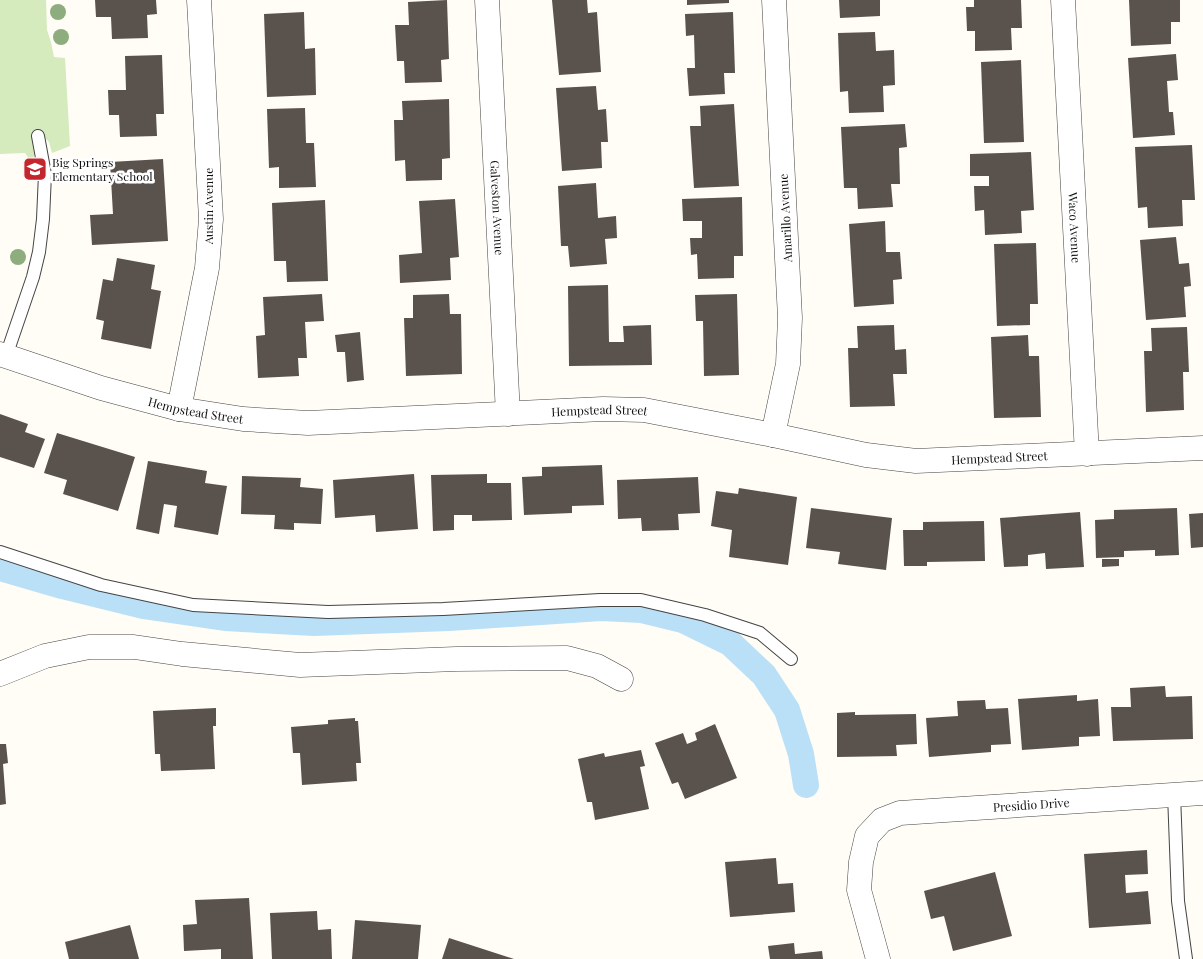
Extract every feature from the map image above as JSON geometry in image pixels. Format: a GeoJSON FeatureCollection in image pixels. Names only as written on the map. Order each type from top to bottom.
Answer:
{"type":"FeatureCollection","features":[{"type":"Feature","properties":{"kind":"street","name":"Austin Avenue"},"geometry":{"type":"LineString","coordinates":[[179,409],[207,268],[210,219],[200,0]]}},
{"type":"Feature","properties":{"kind":"street","name":"Galveston Avenue"},"geometry":{"type":"LineString","coordinates":[[487,0],[508,414]]}},
{"type":"Feature","properties":{"kind":"street","name":"Amarillo Avenue"},"geometry":{"type":"LineString","coordinates":[[773,435],[788,364],[790,318],[774,0]]}},
{"type":"Feature","properties":{"kind":"street","name":"Waco Avenue"},"geometry":{"type":"LineString","coordinates":[[1063,0],[1087,454]]}},
{"type":"Feature","properties":{"kind":"street","name":"Hempstead Street"},"geometry":{"type":"LineString","coordinates":[[3,354],[101,388],[179,409],[243,419],[308,422],[603,409],[644,410],[866,455],[916,461],[1203,448]]}},
{"type":"Feature","properties":{"kind":"street"},"geometry":{"type":"LineString","coordinates":[[0,674],[45,656],[89,647],[134,647],[182,654],[300,665],[456,659],[567,658],[597,666],[621,679]]}},
{"type":"Feature","properties":{"kind":"street","name":"Presidio Drive"},"geometry":{"type":"LineString","coordinates":[[878,959],[859,890],[861,862],[867,836],[882,820],[900,813],[1203,793]]}},
{"type":"Feature","properties":{"kind":"lane"},"geometry":{"type":"LineString","coordinates":[[3,354],[28,295],[39,252],[45,174],[38,136]]}},
{"type":"Feature","properties":{"kind":"lane"},"geometry":{"type":"LineString","coordinates":[[0,552],[101,585],[193,605],[328,612],[443,609],[600,600],[641,600],[705,615],[760,633],[791,659]]}},
{"type":"Feature","properties":{"kind":"lane"},"geometry":{"type":"LineString","coordinates":[[1174,794],[1178,901],[1186,959]]}},
{"type":"Feature","properties":{"kind":"green space"},"geometry":{"type":"Polygon","coordinates":[[[0,0],[46,0],[47,30],[54,57],[65,58],[70,146],[52,153],[49,142],[46,139],[41,141],[32,160],[25,153],[0,154],[0,0]]]}},
{"type":"Feature","properties":{"kind":"building"},"geometry":{"type":"Polygon","coordinates":[[[95,0],[156,0],[157,14],[147,15],[148,38],[112,39],[111,17],[96,17],[95,0]]]}},
{"type":"Feature","properties":{"kind":"building"},"geometry":{"type":"Polygon","coordinates":[[[447,0],[449,59],[441,60],[442,82],[405,83],[404,61],[397,61],[395,25],[409,25],[408,2],[447,0]]]}},
{"type":"Feature","properties":{"kind":"building"},"geometry":{"type":"Polygon","coordinates":[[[552,0],[587,0],[588,13],[597,12],[601,72],[559,75],[552,0]]]}},
{"type":"Feature","properties":{"kind":"building"},"geometry":{"type":"Polygon","coordinates":[[[687,0],[729,0],[729,3],[687,5],[687,0]]]}},
{"type":"Feature","properties":{"kind":"building"},"geometry":{"type":"Polygon","coordinates":[[[839,0],[880,0],[880,16],[840,18],[839,0]]]}},
{"type":"Feature","properties":{"kind":"building"},"geometry":{"type":"Polygon","coordinates":[[[974,0],[1021,0],[1022,28],[1011,28],[1012,50],[975,51],[975,31],[967,31],[966,7],[974,7],[974,0]]]}},
{"type":"Feature","properties":{"kind":"building"},"geometry":{"type":"Polygon","coordinates":[[[1129,0],[1180,0],[1180,22],[1171,22],[1171,44],[1131,46],[1129,0]]]}},
{"type":"Feature","properties":{"kind":"building"},"geometry":{"type":"Polygon","coordinates":[[[304,12],[305,49],[315,48],[316,95],[267,97],[264,14],[304,12]]]}},
{"type":"Feature","properties":{"kind":"building"},"geometry":{"type":"Polygon","coordinates":[[[733,12],[735,73],[724,73],[725,94],[689,96],[687,68],[695,68],[694,35],[686,36],[685,14],[733,12]]]}},
{"type":"Feature","properties":{"kind":"building"},"geometry":{"type":"Polygon","coordinates":[[[875,32],[876,51],[894,50],[895,85],[883,86],[884,112],[849,113],[848,91],[840,92],[838,33],[875,32]]]}},
{"type":"Feature","properties":{"kind":"building"},"geometry":{"type":"Polygon","coordinates":[[[1176,54],[1178,80],[1167,81],[1169,112],[1173,112],[1175,135],[1133,138],[1128,58],[1176,54]]]}},
{"type":"Feature","properties":{"kind":"building"},"geometry":{"type":"Polygon","coordinates":[[[162,55],[164,114],[156,114],[157,136],[120,137],[119,115],[109,115],[108,90],[126,90],[125,56],[162,55]]]}},
{"type":"Feature","properties":{"kind":"building"},"geometry":{"type":"Polygon","coordinates":[[[1021,60],[1024,142],[984,143],[981,62],[1021,60]]]}},
{"type":"Feature","properties":{"kind":"building"},"geometry":{"type":"Polygon","coordinates":[[[596,86],[598,110],[606,109],[608,142],[601,142],[602,168],[562,171],[556,88],[596,86]]]}},
{"type":"Feature","properties":{"kind":"building"},"geometry":{"type":"Polygon","coordinates":[[[449,99],[450,158],[442,159],[442,180],[406,181],[405,160],[395,161],[394,120],[403,120],[402,101],[449,99]]]}},
{"type":"Feature","properties":{"kind":"building"},"geometry":{"type":"Polygon","coordinates":[[[734,104],[739,186],[694,188],[690,126],[701,126],[700,106],[734,104]]]}},
{"type":"Feature","properties":{"kind":"building"},"geometry":{"type":"Polygon","coordinates":[[[305,108],[306,143],[314,143],[316,187],[279,188],[279,167],[269,168],[267,109],[305,108]]]}},
{"type":"Feature","properties":{"kind":"building"},"geometry":{"type":"Polygon","coordinates":[[[905,124],[907,147],[899,148],[900,184],[891,184],[893,207],[858,209],[857,188],[844,188],[841,127],[905,124]]]}},
{"type":"Feature","properties":{"kind":"building"},"geometry":{"type":"Polygon","coordinates":[[[1192,145],[1195,200],[1182,200],[1183,226],[1148,228],[1147,207],[1138,208],[1135,147],[1192,145]]]}},
{"type":"Feature","properties":{"kind":"building"},"geometry":{"type":"Polygon","coordinates":[[[1031,152],[1034,210],[1021,211],[1022,233],[985,235],[984,210],[975,211],[974,186],[989,186],[989,176],[970,176],[970,154],[1031,152]]]}},
{"type":"Feature","properties":{"kind":"building"},"geometry":{"type":"Polygon","coordinates":[[[163,159],[168,241],[92,245],[90,215],[113,214],[110,162],[163,159]]]}},
{"type":"Feature","properties":{"kind":"building"},"geometry":{"type":"Polygon","coordinates":[[[596,183],[598,218],[616,216],[617,238],[605,239],[607,264],[570,267],[568,246],[561,246],[558,186],[596,183]]]}},
{"type":"Feature","properties":{"kind":"building"},"geometry":{"type":"Polygon","coordinates":[[[742,197],[743,256],[734,256],[734,278],[698,279],[697,254],[691,255],[690,238],[702,238],[702,221],[683,221],[682,199],[742,197]]]}},
{"type":"Feature","properties":{"kind":"building"},"geometry":{"type":"Polygon","coordinates":[[[455,199],[459,257],[450,258],[451,280],[400,283],[399,255],[422,253],[419,201],[455,199]]]}},
{"type":"Feature","properties":{"kind":"building"},"geometry":{"type":"Polygon","coordinates":[[[325,200],[328,281],[287,282],[286,261],[274,261],[272,203],[325,200]]]}},
{"type":"Feature","properties":{"kind":"building"},"geometry":{"type":"Polygon","coordinates":[[[885,221],[886,252],[900,252],[902,279],[893,280],[894,304],[854,307],[849,224],[885,221]]]}},
{"type":"Feature","properties":{"kind":"building"},"geometry":{"type":"Polygon","coordinates":[[[1176,237],[1179,264],[1189,263],[1191,286],[1184,287],[1186,317],[1146,320],[1140,240],[1176,237]]]}},
{"type":"Feature","properties":{"kind":"building"},"geometry":{"type":"Polygon","coordinates":[[[1036,243],[1038,304],[1030,304],[1030,325],[997,326],[994,244],[1036,243]]]}},
{"type":"Feature","properties":{"kind":"building"},"geometry":{"type":"Polygon","coordinates":[[[117,258],[155,265],[151,289],[161,291],[151,349],[101,339],[104,321],[96,319],[103,279],[113,281],[117,258]]]}},
{"type":"Feature","properties":{"kind":"building"},"geometry":{"type":"Polygon","coordinates":[[[608,285],[609,342],[624,342],[623,326],[651,325],[652,365],[569,366],[568,286],[608,285]]]}},
{"type":"Feature","properties":{"kind":"building"},"geometry":{"type":"Polygon","coordinates":[[[322,294],[324,321],[305,322],[307,358],[298,358],[299,376],[258,378],[256,336],[265,335],[263,297],[322,294]]]}},
{"type":"Feature","properties":{"kind":"building"},"geometry":{"type":"Polygon","coordinates":[[[449,294],[450,314],[461,314],[462,374],[406,376],[404,318],[413,318],[413,295],[449,294]]]}},
{"type":"Feature","properties":{"kind":"building"},"geometry":{"type":"Polygon","coordinates":[[[737,294],[739,375],[704,376],[703,321],[696,321],[695,295],[737,294]]]}},
{"type":"Feature","properties":{"kind":"building"},"geometry":{"type":"Polygon","coordinates":[[[894,325],[895,350],[906,349],[907,374],[893,374],[895,406],[850,407],[848,348],[858,348],[857,326],[894,325]]]}},
{"type":"Feature","properties":{"kind":"building"},"geometry":{"type":"Polygon","coordinates":[[[1187,327],[1189,372],[1183,372],[1184,410],[1146,412],[1144,351],[1152,351],[1151,328],[1187,327]]]}},
{"type":"Feature","properties":{"kind":"building"},"geometry":{"type":"Polygon","coordinates":[[[360,332],[364,380],[347,382],[345,352],[337,352],[335,335],[360,332]]]}},
{"type":"Feature","properties":{"kind":"building"},"geometry":{"type":"Polygon","coordinates":[[[1028,335],[1029,356],[1039,356],[1041,417],[994,418],[991,337],[1028,335]]]}},
{"type":"Feature","properties":{"kind":"building"},"geometry":{"type":"Polygon","coordinates":[[[0,414],[28,424],[25,432],[45,439],[34,468],[0,457],[0,414]]]}},
{"type":"Feature","properties":{"kind":"building"},"geometry":{"type":"Polygon","coordinates":[[[57,433],[135,457],[118,511],[63,494],[67,480],[44,473],[57,433]]]}},
{"type":"Feature","properties":{"kind":"building"},"geometry":{"type":"Polygon","coordinates":[[[148,461],[207,471],[205,483],[227,486],[218,535],[174,527],[177,506],[164,504],[159,534],[136,529],[148,461]]]}},
{"type":"Feature","properties":{"kind":"building"},"geometry":{"type":"Polygon","coordinates":[[[602,465],[604,505],[572,506],[572,513],[524,515],[522,477],[542,476],[542,467],[602,465]]]}},
{"type":"Feature","properties":{"kind":"building"},"geometry":{"type":"Polygon","coordinates":[[[414,474],[418,529],[376,532],[375,515],[335,518],[333,480],[414,474]]]}},
{"type":"Feature","properties":{"kind":"building"},"geometry":{"type":"Polygon","coordinates":[[[487,474],[487,483],[511,483],[512,520],[472,521],[472,515],[454,515],[454,530],[433,531],[431,475],[487,474]]]}},
{"type":"Feature","properties":{"kind":"building"},"geometry":{"type":"Polygon","coordinates":[[[242,476],[301,478],[300,487],[323,489],[321,524],[294,523],[294,530],[274,529],[275,515],[241,514],[242,476]]]}},
{"type":"Feature","properties":{"kind":"building"},"geometry":{"type":"Polygon","coordinates":[[[698,477],[700,513],[678,514],[679,530],[642,531],[641,518],[618,519],[617,480],[698,477]]]}},
{"type":"Feature","properties":{"kind":"building"},"geometry":{"type":"Polygon","coordinates":[[[739,488],[797,497],[788,565],[729,557],[732,530],[711,526],[716,491],[738,494],[739,488]]]}},
{"type":"Feature","properties":{"kind":"building"},"geometry":{"type":"Polygon","coordinates":[[[811,508],[892,518],[886,570],[838,564],[840,552],[806,548],[811,508]]]}},
{"type":"Feature","properties":{"kind":"building"},"geometry":{"type":"Polygon","coordinates":[[[1177,508],[1179,555],[1155,556],[1155,550],[1124,551],[1124,557],[1096,558],[1095,520],[1114,519],[1114,510],[1177,508]]]}},
{"type":"Feature","properties":{"kind":"building"},"geometry":{"type":"Polygon","coordinates":[[[1080,512],[1084,567],[1046,569],[1045,553],[1028,555],[1028,566],[1004,567],[1000,518],[1080,512]]]}},
{"type":"Feature","properties":{"kind":"building"},"geometry":{"type":"Polygon","coordinates":[[[1203,513],[1203,547],[1191,548],[1189,514],[1203,513]]]}},
{"type":"Feature","properties":{"kind":"building"},"geometry":{"type":"Polygon","coordinates":[[[984,521],[985,561],[927,562],[927,566],[904,566],[903,530],[923,530],[923,522],[984,521]]]}},
{"type":"Feature","properties":{"kind":"building"},"geometry":{"type":"Polygon","coordinates":[[[1102,559],[1119,559],[1119,566],[1102,567],[1102,559]]]}},
{"type":"Feature","properties":{"kind":"building"},"geometry":{"type":"Polygon","coordinates":[[[1165,686],[1166,697],[1192,696],[1193,739],[1113,741],[1111,707],[1131,707],[1130,688],[1165,686]]]}},
{"type":"Feature","properties":{"kind":"building"},"geometry":{"type":"Polygon","coordinates":[[[1077,695],[1077,701],[1098,699],[1100,736],[1079,737],[1079,746],[1022,750],[1018,699],[1077,695]]]}},
{"type":"Feature","properties":{"kind":"building"},"geometry":{"type":"Polygon","coordinates":[[[985,700],[986,709],[1008,708],[1011,744],[991,745],[991,752],[929,757],[926,718],[958,716],[957,701],[985,700]]]}},
{"type":"Feature","properties":{"kind":"building"},"geometry":{"type":"Polygon","coordinates":[[[216,708],[216,726],[213,726],[215,769],[161,771],[160,754],[155,754],[153,711],[216,708]]]}},
{"type":"Feature","properties":{"kind":"building"},"geometry":{"type":"Polygon","coordinates":[[[855,712],[855,715],[916,714],[917,744],[896,745],[897,756],[837,757],[837,713],[855,712]]]}},
{"type":"Feature","properties":{"kind":"building"},"geometry":{"type":"Polygon","coordinates":[[[355,718],[355,721],[358,721],[361,763],[356,763],[357,781],[302,785],[300,753],[293,753],[291,727],[328,724],[328,720],[355,718]]]}},
{"type":"Feature","properties":{"kind":"building"},"geometry":{"type":"Polygon","coordinates":[[[715,724],[737,778],[685,799],[678,782],[672,784],[655,743],[683,733],[687,744],[697,740],[695,733],[715,724]]]}},
{"type":"Feature","properties":{"kind":"building"},"geometry":{"type":"Polygon","coordinates":[[[0,744],[6,744],[8,763],[3,764],[6,804],[0,805],[0,744]]]}},
{"type":"Feature","properties":{"kind":"building"},"geometry":{"type":"Polygon","coordinates":[[[641,750],[645,766],[640,767],[649,809],[595,820],[592,802],[587,802],[578,759],[604,753],[605,757],[641,750]]]}},
{"type":"Feature","properties":{"kind":"building"},"geometry":{"type":"Polygon","coordinates":[[[1147,850],[1148,874],[1125,875],[1126,893],[1148,891],[1151,924],[1089,928],[1084,854],[1147,850]]]}},
{"type":"Feature","properties":{"kind":"building"},"geometry":{"type":"Polygon","coordinates":[[[776,858],[778,884],[793,883],[795,912],[730,917],[725,862],[776,858]]]}},
{"type":"Feature","properties":{"kind":"building"},"geometry":{"type":"Polygon","coordinates":[[[995,872],[1012,936],[953,951],[944,916],[931,919],[924,891],[995,872]]]}},
{"type":"Feature","properties":{"kind":"building"},"geometry":{"type":"Polygon","coordinates":[[[249,898],[253,959],[221,959],[221,949],[184,951],[183,925],[197,924],[195,900],[249,898]]]}},
{"type":"Feature","properties":{"kind":"building"},"geometry":{"type":"Polygon","coordinates":[[[317,911],[318,930],[331,929],[332,959],[272,959],[270,913],[317,911]]]}},
{"type":"Feature","properties":{"kind":"building"},"geometry":{"type":"Polygon","coordinates":[[[355,920],[421,925],[418,959],[352,959],[355,920]]]}},
{"type":"Feature","properties":{"kind":"building"},"geometry":{"type":"Polygon","coordinates":[[[130,925],[139,959],[69,959],[65,942],[130,925]]]}},
{"type":"Feature","properties":{"kind":"building"},"geometry":{"type":"Polygon","coordinates":[[[449,938],[514,959],[442,959],[449,938]]]}},
{"type":"Feature","properties":{"kind":"building"},"geometry":{"type":"Polygon","coordinates":[[[794,943],[795,954],[822,951],[823,959],[770,959],[768,946],[794,943]]]}},
{"type":"Feature","properties":{"kind":"waterway"},"geometry":{"type":"LineString","coordinates":[[0,568],[143,606],[225,618],[314,623],[449,618],[601,608],[642,610],[683,620],[730,643],[764,675],[787,710],[801,754],[806,785]]}},
{"type":"Feature","properties":{"kind":"place","name":"Big Springs Elementary School"},"geometry":{"type":"Point","coordinates":[35,169]}}]}
